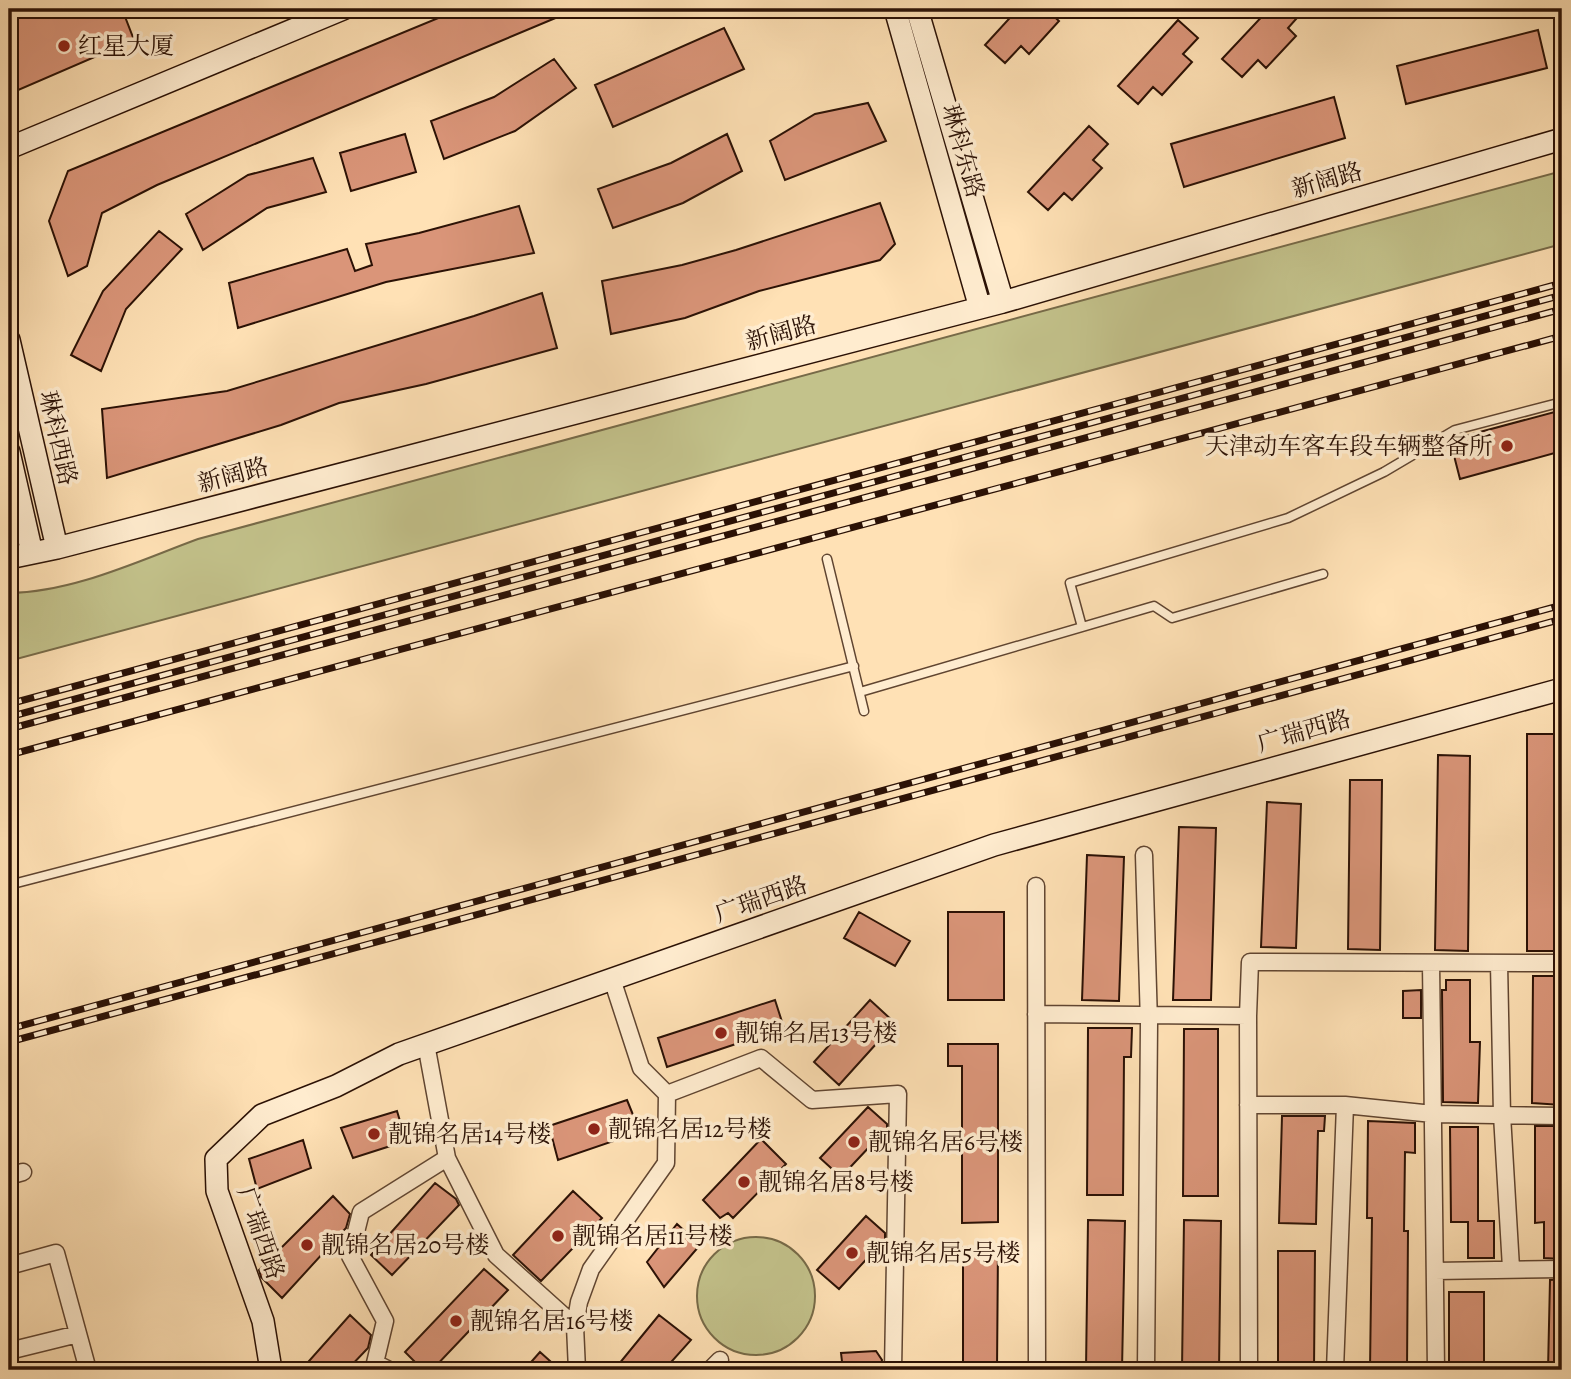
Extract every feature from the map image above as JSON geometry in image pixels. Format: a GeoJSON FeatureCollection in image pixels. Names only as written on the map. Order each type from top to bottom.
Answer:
{"type":"FeatureCollection","features":[{"type":"Feature","properties":{"kind":"street"},"geometry":{"type":"LineString","coordinates":[[9,138],[320,9]]}},
{"type":"Feature","properties":{"kind":"street"},"geometry":{"type":"LineString","coordinates":[[9,148],[343,9]]}},
{"type":"Feature","properties":{"kind":"street","name":"琳科东路"},"geometry":{"type":"LineString","coordinates":[[895,9],[981,308]]}},
{"type":"Feature","properties":{"kind":"street","name":"琳科东路"},"geometry":{"type":"LineString","coordinates":[[917,9],[1003,302]]}},
{"type":"Feature","properties":{"kind":"street","name":"新阔路"},"geometry":{"type":"LineString","coordinates":[[9,558],[57,548],[981,308],[1562,139]]}},
{"type":"Feature","properties":{"kind":"street","name":"琳科西路"},"geometry":{"type":"LineString","coordinates":[[9,340],[57,548]]}},
{"type":"Feature","properties":{"kind":"street","name":"琳科西路"},"geometry":{"type":"LineString","coordinates":[[9,452],[32,553]]}},
{"type":"Feature","properties":{"kind":"street","name":"广瑞西路"},"geometry":{"type":"LineString","coordinates":[[271,1370],[263,1321],[217,1191],[216,1159],[262,1115],[336,1086],[399,1054],[426,1044],[994,845],[1562,688]]}},
{"type":"Feature","properties":{"kind":"street"},"geometry":{"type":"LineString","coordinates":[[1144,855],[1149,1015],[1146,1370]]}},
{"type":"Feature","properties":{"kind":"street"},"geometry":{"type":"LineString","coordinates":[[1036,886],[1037,1370]]}},
{"type":"Feature","properties":{"kind":"street"},"geometry":{"type":"LineString","coordinates":[[1249,1370],[1250,962],[1562,963]]}},
{"type":"Feature","properties":{"kind":"street"},"geometry":{"type":"LineString","coordinates":[[1431,963],[1436,1370]]}},
{"type":"Feature","properties":{"kind":"street"},"geometry":{"type":"LineString","coordinates":[[1499,963],[1502,1115],[1511,1268]]}},
{"type":"Feature","properties":{"kind":"street"},"geometry":{"type":"LineString","coordinates":[[577,1370],[575,1326],[579,1302],[591,1269],[666,1163],[667,1094],[641,1068],[612,979]]}},
{"type":"Feature","properties":{"kind":"street"},"geometry":{"type":"LineString","coordinates":[[1036,1014],[1248,1016]]}},
{"type":"Feature","properties":{"kind":"street"},"geometry":{"type":"LineString","coordinates":[[426,1044],[447,1158],[496,1255],[575,1326]]}},
{"type":"Feature","properties":{"kind":"street"},"geometry":{"type":"LineString","coordinates":[[667,1094],[761,1058],[812,1100],[898,1094],[893,1370]]}},
{"type":"Feature","properties":{"kind":"street"},"geometry":{"type":"LineString","coordinates":[[1248,1105],[1345,1105],[1433,1114],[1562,1116]]}},
{"type":"Feature","properties":{"kind":"street"},"geometry":{"type":"LineString","coordinates":[[1335,1370],[1345,1105]]}},
{"type":"Feature","properties":{"kind":"street"},"geometry":{"type":"LineString","coordinates":[[389,1370],[375,1363],[385,1321],[350,1256],[361,1212],[447,1158]]}},
{"type":"Feature","properties":{"kind":"street"},"geometry":{"type":"LineString","coordinates":[[9,1266],[56,1253],[88,1370]]}},
{"type":"Feature","properties":{"kind":"street"},"geometry":{"type":"LineString","coordinates":[[1435,1271],[1562,1269]]}},
{"type":"Feature","properties":{"kind":"street"},"geometry":{"type":"LineString","coordinates":[[9,1351],[78,1334]]}},
{"type":"Feature","properties":{"kind":"lane"},"geometry":{"type":"LineString","coordinates":[[1082,627],[1070,583],[1288,518],[1384,472],[1455,430],[1562,402]]}},
{"type":"Feature","properties":{"kind":"lane"},"geometry":{"type":"LineString","coordinates":[[827,559],[864,711]]}},
{"type":"Feature","properties":{"kind":"lane"},"geometry":{"type":"LineString","coordinates":[[860,692],[1154,606],[1172,618],[1323,574]]}},
{"type":"Feature","properties":{"kind":"lane"},"geometry":{"type":"LineString","coordinates":[[9,886],[854,666]]}},
{"type":"Feature","properties":{"kind":"shaded area"},"geometry":{"type":"Polygon","coordinates":[[[1562,171],[1562,244],[9,661],[9,593],[82,581],[198,539],[1562,171]]]}},
{"type":"Feature","properties":{"kind":"shaded area"},"geometry":{"type":"Polygon","coordinates":[[[756,1237],[779,1242],[798,1254],[810,1273],[815,1296],[810,1319],[798,1338],[779,1350],[756,1355],[733,1350],[714,1338],[702,1319],[697,1296],[702,1273],[714,1254],[733,1242],[756,1237]]]}},
{"type":"Feature","properties":{"kind":"building","name":"红星大厦"},"geometry":{"type":"Polygon","coordinates":[[[9,9],[122,9],[134,40],[9,94],[9,9]]]}},
{"type":"Feature","properties":{"kind":"building"},"geometry":{"type":"Polygon","coordinates":[[[460,9],[577,9],[157,185],[102,213],[87,266],[68,276],[49,221],[68,171],[460,9]]]}},
{"type":"Feature","properties":{"kind":"building"},"geometry":{"type":"Polygon","coordinates":[[[1018,9],[1046,9],[1059,21],[1029,54],[1021,46],[1005,63],[985,45],[1018,9]]]}},
{"type":"Feature","properties":{"kind":"building"},"geometry":{"type":"Polygon","coordinates":[[[1269,9],[1305,9],[1288,28],[1296,36],[1266,68],[1258,60],[1242,77],[1222,59],[1269,9]]]}},
{"type":"Feature","properties":{"kind":"building"},"geometry":{"type":"Polygon","coordinates":[[[1178,20],[1198,38],[1183,54],[1192,62],[1162,95],[1153,87],[1138,104],[1118,86],[1178,20]]]}},
{"type":"Feature","properties":{"kind":"building"},"geometry":{"type":"Polygon","coordinates":[[[724,28],[744,69],[613,127],[595,85],[724,28]]]}},
{"type":"Feature","properties":{"kind":"building"},"geometry":{"type":"Polygon","coordinates":[[[1538,30],[1547,68],[1406,104],[1397,66],[1538,30]]]}},
{"type":"Feature","properties":{"kind":"building"},"geometry":{"type":"Polygon","coordinates":[[[554,59],[576,88],[515,131],[444,159],[431,121],[494,97],[554,59]]]}},
{"type":"Feature","properties":{"kind":"building"},"geometry":{"type":"Polygon","coordinates":[[[1334,97],[1345,138],[1184,187],[1171,144],[1334,97]]]}},
{"type":"Feature","properties":{"kind":"building"},"geometry":{"type":"Polygon","coordinates":[[[868,103],[886,141],[785,180],[770,141],[815,114],[868,103]]]}},
{"type":"Feature","properties":{"kind":"building"},"geometry":{"type":"Polygon","coordinates":[[[1089,126],[1108,144],[1093,160],[1102,168],[1072,200],[1064,193],[1048,210],[1028,192],[1089,126]]]}},
{"type":"Feature","properties":{"kind":"building"},"geometry":{"type":"Polygon","coordinates":[[[405,134],[416,172],[351,191],[340,153],[405,134]]]}},
{"type":"Feature","properties":{"kind":"building"},"geometry":{"type":"Polygon","coordinates":[[[727,134],[742,171],[683,203],[613,228],[598,189],[671,163],[727,134]]]}},
{"type":"Feature","properties":{"kind":"building"},"geometry":{"type":"Polygon","coordinates":[[[313,158],[326,192],[267,208],[203,250],[186,214],[248,175],[313,158]]]}},
{"type":"Feature","properties":{"kind":"building"},"geometry":{"type":"Polygon","coordinates":[[[880,203],[895,244],[880,260],[759,291],[685,318],[611,334],[602,281],[682,265],[736,250],[880,203]]]}},
{"type":"Feature","properties":{"kind":"building"},"geometry":{"type":"Polygon","coordinates":[[[519,206],[534,253],[386,282],[238,328],[229,283],[347,249],[355,271],[372,265],[366,244],[519,206]]]}},
{"type":"Feature","properties":{"kind":"building"},"geometry":{"type":"Polygon","coordinates":[[[159,231],[182,249],[126,309],[101,371],[71,355],[103,291],[159,231]]]}},
{"type":"Feature","properties":{"kind":"building"},"geometry":{"type":"Polygon","coordinates":[[[542,293],[557,348],[426,384],[339,403],[281,425],[107,478],[102,409],[227,391],[542,293]]]}},
{"type":"Feature","properties":{"kind":"building","name":"天津动车客车段车辆整备所"},"geometry":{"type":"Polygon","coordinates":[[[1562,410],[1562,451],[1460,479],[1450,440],[1562,410]]]}},
{"type":"Feature","properties":{"kind":"building"},"geometry":{"type":"Polygon","coordinates":[[[1527,734],[1559,734],[1558,951],[1527,951],[1527,734]]]}},
{"type":"Feature","properties":{"kind":"building"},"geometry":{"type":"Polygon","coordinates":[[[1438,755],[1470,756],[1468,951],[1435,950],[1438,755]]]}},
{"type":"Feature","properties":{"kind":"building"},"geometry":{"type":"Polygon","coordinates":[[[1350,780],[1382,780],[1380,950],[1348,949],[1350,780]]]}},
{"type":"Feature","properties":{"kind":"building"},"geometry":{"type":"Polygon","coordinates":[[[1267,802],[1301,804],[1296,948],[1261,947],[1267,802]]]}},
{"type":"Feature","properties":{"kind":"building"},"geometry":{"type":"Polygon","coordinates":[[[1179,827],[1216,828],[1211,1000],[1173,1000],[1179,827]]]}},
{"type":"Feature","properties":{"kind":"building"},"geometry":{"type":"Polygon","coordinates":[[[1087,855],[1124,857],[1119,1001],[1082,1000],[1087,855]]]}},
{"type":"Feature","properties":{"kind":"building"},"geometry":{"type":"Polygon","coordinates":[[[859,912],[910,941],[895,966],[844,938],[859,912]]]}},
{"type":"Feature","properties":{"kind":"building"},"geometry":{"type":"Polygon","coordinates":[[[948,912],[1004,912],[1004,1000],[948,1000],[948,912]]]}},
{"type":"Feature","properties":{"kind":"building"},"geometry":{"type":"Polygon","coordinates":[[[1533,976],[1562,976],[1562,1105],[1532,1103],[1533,976]]]}},
{"type":"Feature","properties":{"kind":"building"},"geometry":{"type":"Polygon","coordinates":[[[1446,980],[1470,980],[1470,1042],[1480,1042],[1478,1103],[1443,1102],[1442,990],[1446,990],[1446,980]]]}},
{"type":"Feature","properties":{"kind":"building"},"geometry":{"type":"Polygon","coordinates":[[[1421,990],[1421,1018],[1403,1018],[1403,991],[1421,990]]]}},
{"type":"Feature","properties":{"kind":"building","name":"靓锦名居13号楼"},"geometry":{"type":"Polygon","coordinates":[[[775,1000],[784,1028],[667,1067],[658,1038],[775,1000]]]}},
{"type":"Feature","properties":{"kind":"building"},"geometry":{"type":"Polygon","coordinates":[[[870,1000],[895,1023],[839,1085],[814,1062],[870,1000]]]}},
{"type":"Feature","properties":{"kind":"building"},"geometry":{"type":"Polygon","coordinates":[[[1088,1028],[1132,1028],[1131,1057],[1124,1057],[1123,1195],[1087,1195],[1088,1028]]]}},
{"type":"Feature","properties":{"kind":"building"},"geometry":{"type":"Polygon","coordinates":[[[1184,1029],[1218,1029],[1218,1196],[1183,1196],[1184,1029]]]}},
{"type":"Feature","properties":{"kind":"building"},"geometry":{"type":"Polygon","coordinates":[[[948,1044],[998,1044],[998,1222],[962,1223],[962,1066],[948,1066],[948,1044]]]}},
{"type":"Feature","properties":{"kind":"building","name":"靓锦名居12号楼"},"geometry":{"type":"Polygon","coordinates":[[[627,1100],[640,1132],[558,1160],[549,1126],[627,1100]]]}},
{"type":"Feature","properties":{"kind":"building","name":"靓锦名居6号楼"},"geometry":{"type":"Polygon","coordinates":[[[868,1107],[887,1124],[887,1128],[841,1177],[820,1158],[868,1107]]]}},
{"type":"Feature","properties":{"kind":"building","name":"靓锦名居14号楼"},"geometry":{"type":"Polygon","coordinates":[[[397,1111],[406,1141],[353,1158],[341,1128],[397,1111]]]}},
{"type":"Feature","properties":{"kind":"building"},"geometry":{"type":"Polygon","coordinates":[[[1282,1116],[1325,1116],[1324,1131],[1318,1131],[1316,1224],[1279,1223],[1282,1116]]]}},
{"type":"Feature","properties":{"kind":"building"},"geometry":{"type":"Polygon","coordinates":[[[1368,1121],[1415,1123],[1415,1153],[1405,1152],[1404,1231],[1408,1231],[1407,1370],[1370,1370],[1372,1218],[1367,1218],[1368,1121]]]}},
{"type":"Feature","properties":{"kind":"building"},"geometry":{"type":"Polygon","coordinates":[[[1535,1126],[1562,1126],[1562,1259],[1544,1258],[1544,1222],[1535,1223],[1535,1126]]]}},
{"type":"Feature","properties":{"kind":"building"},"geometry":{"type":"Polygon","coordinates":[[[1450,1127],[1478,1127],[1478,1221],[1494,1221],[1494,1258],[1468,1258],[1468,1222],[1451,1222],[1450,1127]]]}},
{"type":"Feature","properties":{"kind":"building","name":"靓锦名居8号楼"},"geometry":{"type":"Polygon","coordinates":[[[761,1139],[786,1164],[733,1218],[728,1213],[720,1218],[703,1200],[761,1139]]]}},
{"type":"Feature","properties":{"kind":"building"},"geometry":{"type":"Polygon","coordinates":[[[303,1140],[311,1168],[257,1189],[249,1159],[303,1140]]]}},
{"type":"Feature","properties":{"kind":"building"},"geometry":{"type":"Polygon","coordinates":[[[435,1183],[456,1199],[459,1205],[392,1275],[371,1255],[435,1183]]]}},
{"type":"Feature","properties":{"kind":"building","name":"靓锦名居11号楼"},"geometry":{"type":"Polygon","coordinates":[[[573,1191],[602,1218],[541,1281],[513,1255],[573,1191]]]}},
{"type":"Feature","properties":{"kind":"building","name":"靓锦名居20号楼"},"geometry":{"type":"Polygon","coordinates":[[[333,1196],[350,1214],[346,1228],[282,1298],[261,1277],[259,1270],[333,1196]]]}},
{"type":"Feature","properties":{"kind":"building","name":"靓锦名居5号楼"},"geometry":{"type":"Polygon","coordinates":[[[866,1216],[885,1233],[885,1239],[839,1289],[817,1270],[866,1216]]]}},
{"type":"Feature","properties":{"kind":"building"},"geometry":{"type":"Polygon","coordinates":[[[1088,1220],[1125,1221],[1122,1370],[1086,1370],[1088,1220]]]}},
{"type":"Feature","properties":{"kind":"building"},"geometry":{"type":"Polygon","coordinates":[[[1184,1220],[1221,1221],[1219,1370],[1182,1370],[1184,1220]]]}},
{"type":"Feature","properties":{"kind":"building"},"geometry":{"type":"Polygon","coordinates":[[[677,1224],[700,1245],[664,1287],[647,1262],[677,1224]]]}},
{"type":"Feature","properties":{"kind":"building"},"geometry":{"type":"Polygon","coordinates":[[[963,1247],[998,1247],[997,1370],[963,1370],[963,1247]]]}},
{"type":"Feature","properties":{"kind":"building"},"geometry":{"type":"Polygon","coordinates":[[[1278,1251],[1315,1251],[1314,1370],[1278,1370],[1278,1251]]]}},
{"type":"Feature","properties":{"kind":"building","name":"靓锦名居16号楼"},"geometry":{"type":"Polygon","coordinates":[[[484,1269],[508,1290],[432,1370],[423,1370],[405,1352],[484,1269]]]}},
{"type":"Feature","properties":{"kind":"building"},"geometry":{"type":"Polygon","coordinates":[[[1562,1279],[1562,1370],[1548,1370],[1550,1280],[1562,1279]]]}},
{"type":"Feature","properties":{"kind":"building"},"geometry":{"type":"Polygon","coordinates":[[[1449,1292],[1484,1292],[1484,1370],[1449,1370],[1449,1292]]]}},
{"type":"Feature","properties":{"kind":"building"},"geometry":{"type":"Polygon","coordinates":[[[350,1315],[371,1335],[368,1348],[347,1370],[301,1370],[350,1315]]]}},
{"type":"Feature","properties":{"kind":"building"},"geometry":{"type":"Polygon","coordinates":[[[659,1315],[691,1340],[664,1370],[614,1370],[659,1315]]]}},
{"type":"Feature","properties":{"kind":"building"},"geometry":{"type":"Polygon","coordinates":[[[876,1351],[882,1360],[880,1370],[843,1370],[841,1353],[876,1351]]]}},
{"type":"Feature","properties":{"kind":"building"},"geometry":{"type":"Polygon","coordinates":[[[540,1352],[560,1370],[524,1370],[540,1352]]]}},
{"type":"Feature","properties":{"kind":"railway"},"geometry":{"type":"LineString","coordinates":[[9,704],[1562,283]]}},
{"type":"Feature","properties":{"kind":"railway"},"geometry":{"type":"LineString","coordinates":[[9,717],[1562,295]]}},
{"type":"Feature","properties":{"kind":"railway"},"geometry":{"type":"LineString","coordinates":[[9,729],[1562,309]]}},
{"type":"Feature","properties":{"kind":"railway"},"geometry":{"type":"LineString","coordinates":[[9,755],[1562,336]]}},
{"type":"Feature","properties":{"kind":"railway"},"geometry":{"type":"LineString","coordinates":[[9,1029],[1562,605]]}},
{"type":"Feature","properties":{"kind":"railway"},"geometry":{"type":"LineString","coordinates":[[9,1042],[1562,619]]}},
{"type":"Feature","properties":{"kind":"place","name":"红星大厦"},"geometry":{"type":"Point","coordinates":[64,46]}},
{"type":"Feature","properties":{"kind":"place","name":"天津动车客车段车辆整备所"},"geometry":{"type":"Point","coordinates":[1507,446]}},
{"type":"Feature","properties":{"kind":"place","name":"靓锦名居13号楼"},"geometry":{"type":"Point","coordinates":[721,1033]}},
{"type":"Feature","properties":{"kind":"place","name":"靓锦名居12号楼"},"geometry":{"type":"Point","coordinates":[594,1129]}},
{"type":"Feature","properties":{"kind":"place","name":"靓锦名居14号楼"},"geometry":{"type":"Point","coordinates":[374,1134]}},
{"type":"Feature","properties":{"kind":"place","name":"靓锦名居6号楼"},"geometry":{"type":"Point","coordinates":[854,1142]}},
{"type":"Feature","properties":{"kind":"place","name":"靓锦名居8号楼"},"geometry":{"type":"Point","coordinates":[744,1182]}},
{"type":"Feature","properties":{"kind":"place","name":"靓锦名居11号楼"},"geometry":{"type":"Point","coordinates":[558,1236]}},
{"type":"Feature","properties":{"kind":"place","name":"靓锦名居20号楼"},"geometry":{"type":"Point","coordinates":[307,1245]}},
{"type":"Feature","properties":{"kind":"place","name":"靓锦名居5号楼"},"geometry":{"type":"Point","coordinates":[852,1253]}},
{"type":"Feature","properties":{"kind":"place","name":"靓锦名居16号楼"},"geometry":{"type":"Point","coordinates":[456,1321]}}]}
